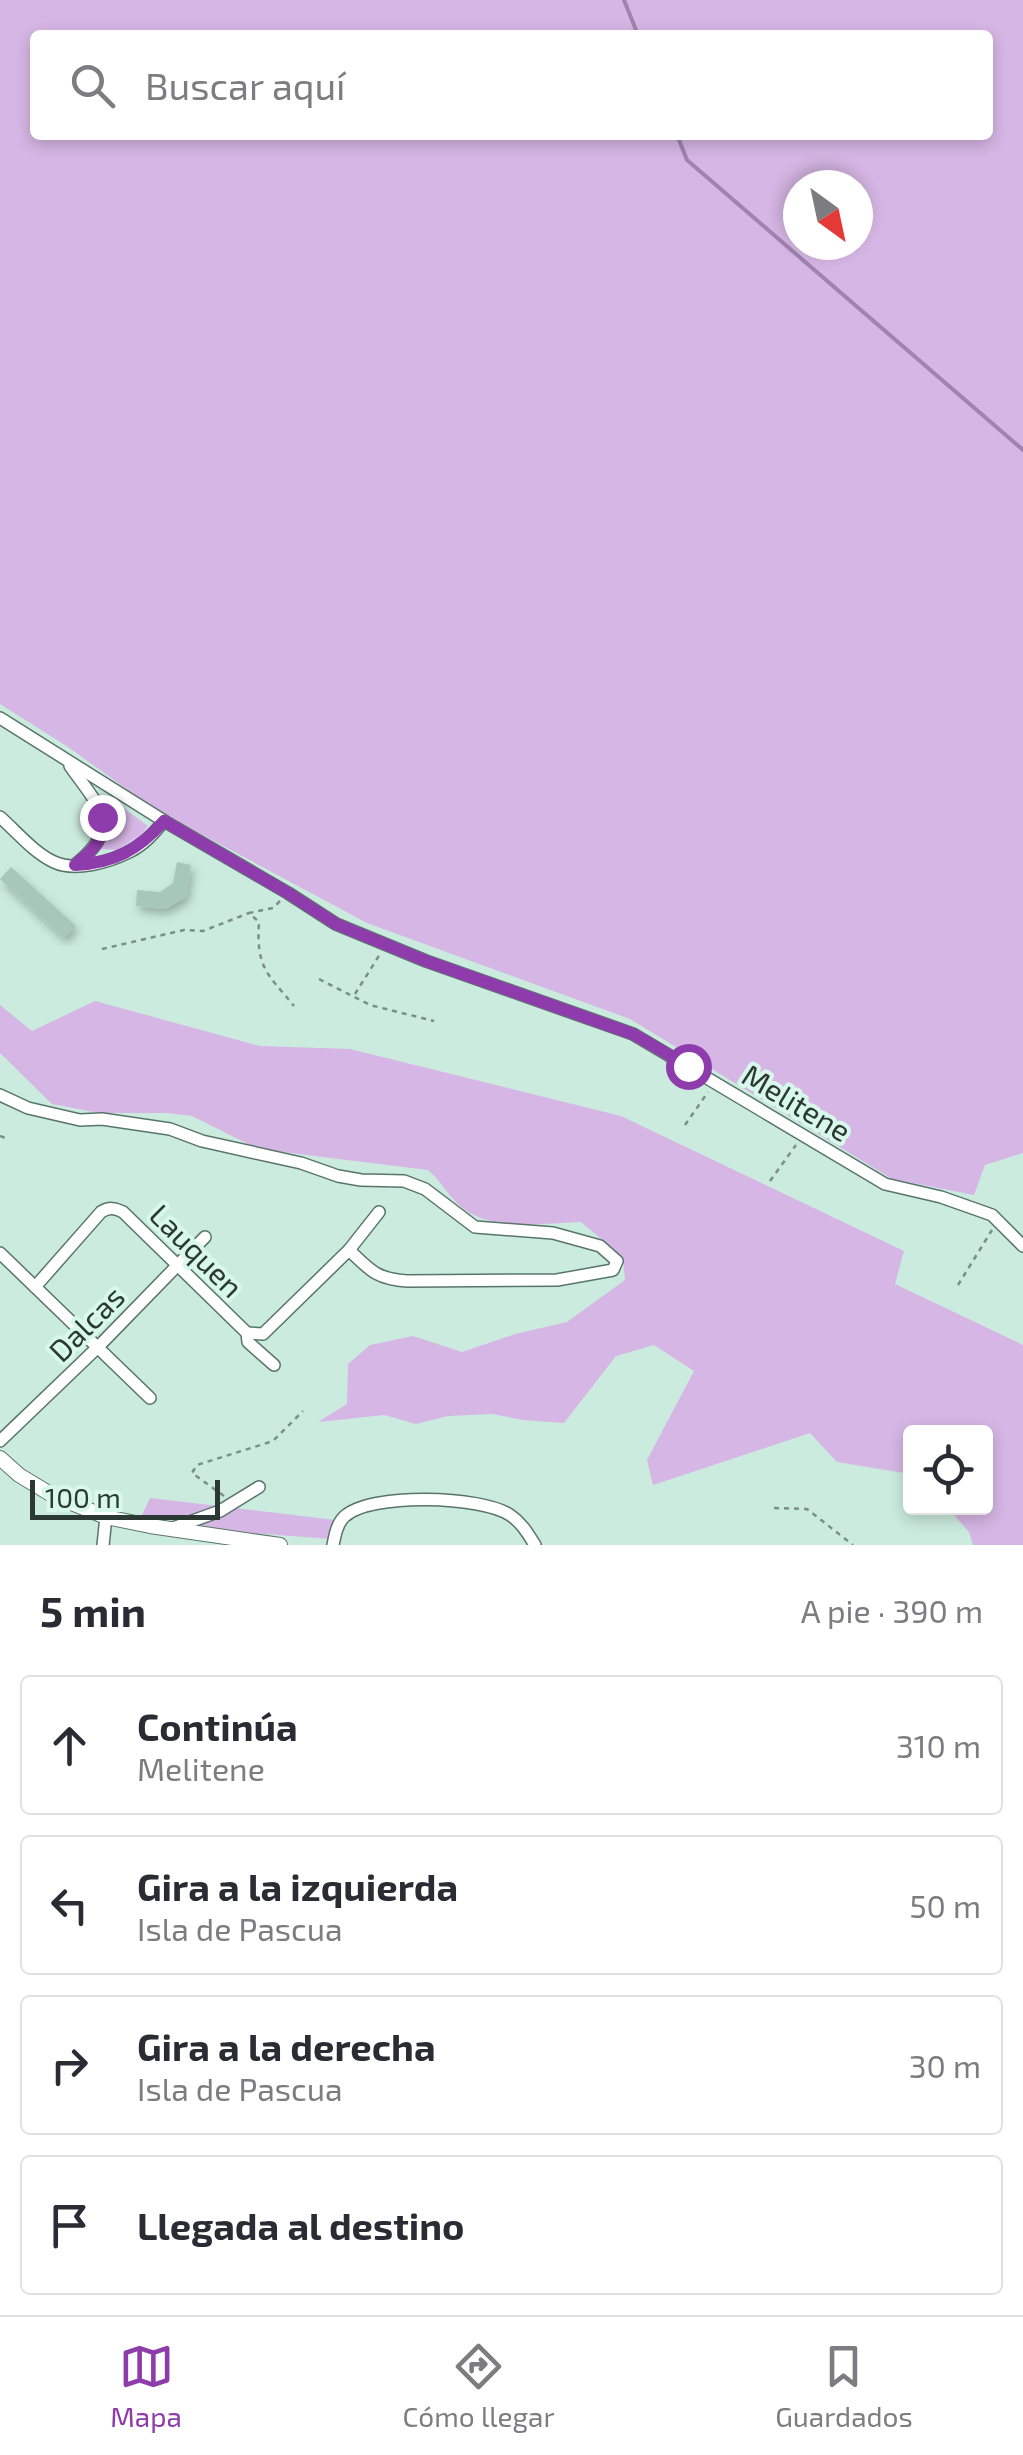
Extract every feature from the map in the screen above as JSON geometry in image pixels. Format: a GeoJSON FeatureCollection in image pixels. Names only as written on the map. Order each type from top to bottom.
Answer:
{"type":"FeatureCollection","features":[{"type":"Feature","properties":{"kind":"street","name":"Melitene"},"geometry":{"type":"LineString","coordinates":[[0,718],[336,924],[426,961],[633,1034],[885,1184],[942,1196],[992,1216],[1023,1246]]}},
{"type":"Feature","properties":{"kind":"street"},"geometry":{"type":"LineString","coordinates":[[65,759],[95,802],[104,830],[98,844],[75,865]]}},
{"type":"Feature","properties":{"kind":"street"},"geometry":{"type":"LineString","coordinates":[[0,817],[52,861],[66,865],[93,864],[129,852],[148,840],[164,821]]}},
{"type":"Feature","properties":{"kind":"street"},"geometry":{"type":"LineString","coordinates":[[0,1095],[28,1108],[80,1120],[170,1128],[202,1141],[301,1163],[338,1176],[404,1181],[425,1189],[475,1228],[553,1233],[600,1246],[618,1261],[613,1270],[557,1280],[390,1280],[377,1276],[348,1250]]}},
{"type":"Feature","properties":{"kind":"street","name":"Lauquen"},"geometry":{"type":"LineString","coordinates":[[35,1286],[101,1212],[110,1208],[123,1212],[274,1365]]}},
{"type":"Feature","properties":{"kind":"street"},"geometry":{"type":"LineString","coordinates":[[246,1333],[262,1334],[348,1250],[379,1212]]}},
{"type":"Feature","properties":{"kind":"street","name":"Dalcas"},"geometry":{"type":"LineString","coordinates":[[0,1441],[205,1237]]}},
{"type":"Feature","properties":{"kind":"street"},"geometry":{"type":"LineString","coordinates":[[0,1253],[150,1398]]}},
{"type":"Feature","properties":{"kind":"street"},"geometry":{"type":"LineString","coordinates":[[0,1458],[52,1495],[106,1517],[280,1545]]}},
{"type":"Feature","properties":{"kind":"street"},"geometry":{"type":"LineString","coordinates":[[173,1528],[220,1511],[259,1487]]}},
{"type":"Feature","properties":{"kind":"street"},"geometry":{"type":"LineString","coordinates":[[333,1545],[342,1518],[356,1509],[382,1502],[465,1501],[508,1514],[521,1524],[535,1545]]}},
{"type":"Feature","properties":{"kind":"street"},"geometry":{"type":"LineString","coordinates":[[103,1545],[106,1517]]}},
{"type":"Feature","properties":{"kind":"path"},"geometry":{"type":"LineString","coordinates":[[102,949],[184,930],[203,931],[272,908],[288,893]]}},
{"type":"Feature","properties":{"kind":"path"},"geometry":{"type":"LineString","coordinates":[[249,913],[259,922],[262,967],[294,1006]]}},
{"type":"Feature","properties":{"kind":"path"},"geometry":{"type":"LineString","coordinates":[[354,996],[386,944]]}},
{"type":"Feature","properties":{"kind":"path"},"geometry":{"type":"LineString","coordinates":[[319,979],[370,1005],[434,1021]]}},
{"type":"Feature","properties":{"kind":"path"},"geometry":{"type":"LineString","coordinates":[[684,1125],[715,1083]]}},
{"type":"Feature","properties":{"kind":"path"},"geometry":{"type":"LineString","coordinates":[[770,1181],[803,1135]]}},
{"type":"Feature","properties":{"kind":"path"},"geometry":{"type":"LineString","coordinates":[[0,1136],[8,1140]]}},
{"type":"Feature","properties":{"kind":"path"},"geometry":{"type":"LineString","coordinates":[[958,1285],[998,1220]]}},
{"type":"Feature","properties":{"kind":"path"},"geometry":{"type":"LineString","coordinates":[[234,1502],[192,1474],[197,1465],[272,1441],[303,1410]]}},
{"type":"Feature","properties":{"kind":"path"},"geometry":{"type":"LineString","coordinates":[[774,1508],[806,1509],[853,1545]]}},
{"type":"Feature","properties":{"kind":"shaded area"},"geometry":{"type":"Polygon","coordinates":[[[0,0],[1023,0],[1023,1153],[985,1165],[974,1195],[892,1179],[630,1019],[367,923],[156,810],[0,704],[0,0]]]}},
{"type":"Feature","properties":{"kind":"shaded area"},"geometry":{"type":"Polygon","coordinates":[[[111,799],[148,826],[117,850],[101,849],[112,827],[106,805],[111,799]]]}},
{"type":"Feature","properties":{"kind":"shaded area"},"geometry":{"type":"Polygon","coordinates":[[[95,1001],[260,1046],[350,1049],[621,1116],[904,1251],[895,1284],[1023,1345],[1023,1545],[973,1545],[969,1532],[954,1515],[993,1515],[993,1425],[903,1425],[903,1473],[837,1462],[810,1433],[653,1485],[647,1460],[694,1371],[654,1345],[616,1356],[564,1423],[493,1414],[448,1416],[416,1424],[384,1415],[318,1422],[347,1404],[348,1364],[370,1345],[413,1336],[462,1352],[567,1322],[625,1280],[623,1257],[581,1222],[501,1223],[471,1214],[428,1170],[258,1149],[192,1116],[99,1113],[52,1104],[0,1053],[0,1005],[32,1031],[95,1001]]]}},
{"type":"Feature","properties":{"kind":"shaded area"},"geometry":{"type":"Polygon","coordinates":[[[150,1498],[335,1520],[331,1539],[238,1532],[142,1515],[150,1498]]]}},
{"type":"Feature","properties":{"kind":"building"},"geometry":{"type":"Polygon","coordinates":[[[177,862],[191,865],[186,897],[165,909],[136,906],[137,890],[160,892],[173,883],[177,862]]]}},
{"type":"Feature","properties":{"kind":"building"},"geometry":{"type":"Polygon","coordinates":[[[11,867],[76,926],[64,938],[0,879],[11,867]]]}},
{"type":"Feature","properties":{"kind":"waterway"},"geometry":{"type":"LineString","coordinates":[[624,0],[636,30]]}},
{"type":"Feature","properties":{"kind":"waterway"},"geometry":{"type":"LineString","coordinates":[[679,140],[687,160],[1023,450]]}},
{"type":"Feature","properties":{"kind":"route"},"geometry":{"type":"LineString","coordinates":[[102,817],[104,830],[98,844],[75,865],[93,864],[129,852],[148,840],[164,821],[336,924],[426,961],[633,1034],[688,1066]]}}]}
